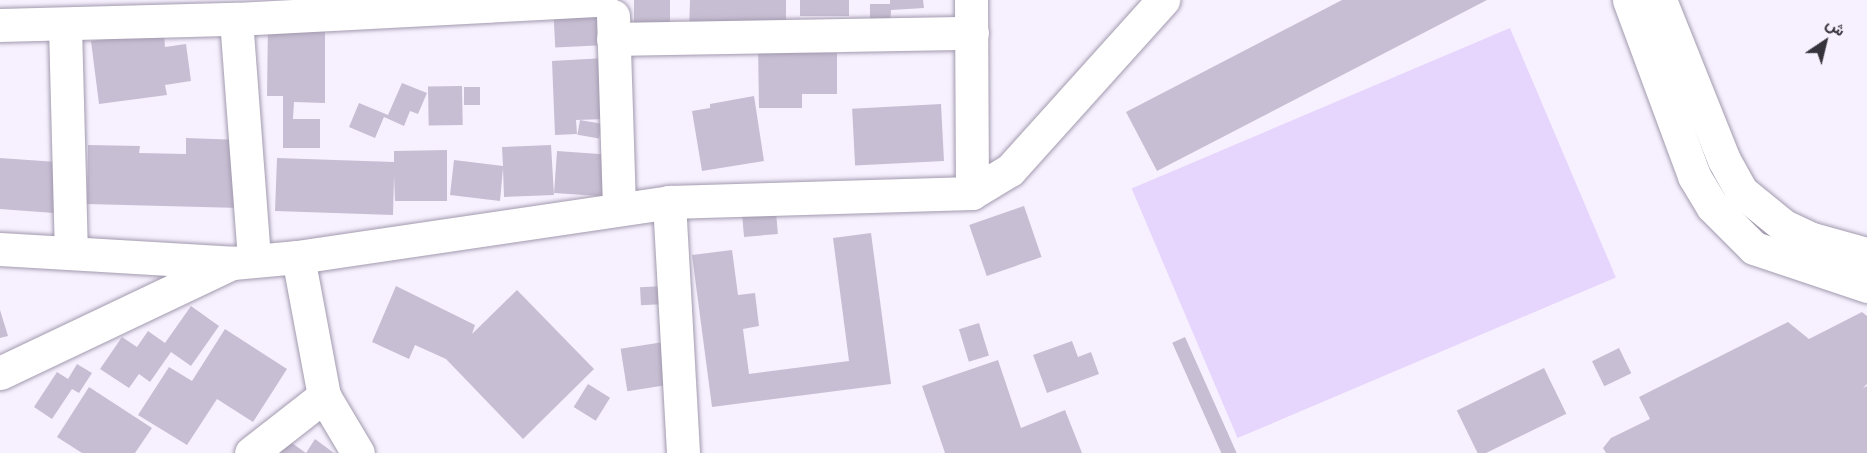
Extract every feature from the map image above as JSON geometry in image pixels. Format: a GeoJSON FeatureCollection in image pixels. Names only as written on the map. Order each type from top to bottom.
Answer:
{"type":"FeatureCollection","features":[{"type":"Feature","properties":{"kind":"street"},"geometry":{"type":"LineString","coordinates":[[0,25],[65,26],[236,19],[601,0]]}},
{"type":"Feature","properties":{"kind":"street"},"geometry":{"type":"LineString","coordinates":[[614,0],[618,210]]}},
{"type":"Feature","properties":{"kind":"street"},"geometry":{"type":"LineString","coordinates":[[971,0],[972,193]]}},
{"type":"Feature","properties":{"kind":"street"},"geometry":{"type":"LineString","coordinates":[[0,249],[244,261],[298,257],[669,202],[972,193],[1010,170],[1163,0]]}},
{"type":"Feature","properties":{"kind":"street"},"geometry":{"type":"LineString","coordinates":[[1629,0],[1694,176],[1712,206],[1754,249],[1867,286]]}},
{"type":"Feature","properties":{"kind":"street"},"geometry":{"type":"LineString","coordinates":[[1660,0],[1724,160],[1741,191],[1784,226],[1812,239],[1867,254]]}},
{"type":"Feature","properties":{"kind":"street"},"geometry":{"type":"LineString","coordinates":[[236,19],[244,261]]}},
{"type":"Feature","properties":{"kind":"street"},"geometry":{"type":"LineString","coordinates":[[65,26],[71,252]]}},
{"type":"Feature","properties":{"kind":"street"},"geometry":{"type":"LineString","coordinates":[[613,39],[972,33]]}},
{"type":"Feature","properties":{"kind":"street"},"geometry":{"type":"LineString","coordinates":[[669,202],[683,453]]}},
{"type":"Feature","properties":{"kind":"street"},"geometry":{"type":"LineString","coordinates":[[298,257],[324,396],[358,453]]}},
{"type":"Feature","properties":{"kind":"street"},"geometry":{"type":"LineString","coordinates":[[0,373],[244,261]]}},
{"type":"Feature","properties":{"kind":"street"},"geometry":{"type":"LineString","coordinates":[[251,453],[324,396]]}},
{"type":"Feature","properties":{"kind":"shaded area"},"geometry":{"type":"Polygon","coordinates":[[[1510,28],[1616,277],[1238,438],[1132,189],[1510,28]]]}},
{"type":"Feature","properties":{"kind":"building"},"geometry":{"type":"Polygon","coordinates":[[[634,0],[670,0],[670,34],[634,34],[634,0]]]}},
{"type":"Feature","properties":{"kind":"building"},"geometry":{"type":"Polygon","coordinates":[[[690,0],[786,0],[786,22],[689,34],[690,0]]]}},
{"type":"Feature","properties":{"kind":"building"},"geometry":{"type":"Polygon","coordinates":[[[800,0],[849,0],[849,16],[800,16],[800,0]]]}},
{"type":"Feature","properties":{"kind":"building"},"geometry":{"type":"Polygon","coordinates":[[[890,0],[923,0],[924,8],[891,10],[890,27],[870,26],[870,4],[890,4],[890,0]]]}},
{"type":"Feature","properties":{"kind":"building"},"geometry":{"type":"Polygon","coordinates":[[[1342,0],[1487,0],[1157,171],[1126,112],[1342,0]]]}},
{"type":"Feature","properties":{"kind":"building"},"geometry":{"type":"Polygon","coordinates":[[[604,3],[606,45],[555,48],[553,6],[604,3]]]}},
{"type":"Feature","properties":{"kind":"building"},"geometry":{"type":"Polygon","coordinates":[[[268,23],[325,24],[325,103],[294,102],[293,119],[320,119],[320,148],[283,148],[283,96],[267,96],[268,23]]]}},
{"type":"Feature","properties":{"kind":"building"},"geometry":{"type":"Polygon","coordinates":[[[164,32],[165,47],[186,44],[191,81],[165,85],[167,95],[99,104],[91,41],[164,32]]]}},
{"type":"Feature","properties":{"kind":"building"},"geometry":{"type":"Polygon","coordinates":[[[758,46],[798,46],[799,53],[837,53],[837,94],[802,94],[802,108],[759,108],[758,46]]]}},
{"type":"Feature","properties":{"kind":"building"},"geometry":{"type":"Polygon","coordinates":[[[604,58],[606,119],[576,120],[577,134],[555,135],[552,61],[604,58]]]}},
{"type":"Feature","properties":{"kind":"building"},"geometry":{"type":"Polygon","coordinates":[[[402,83],[427,93],[418,114],[410,111],[404,126],[384,117],[375,138],[349,127],[359,103],[388,115],[402,83]]]}},
{"type":"Feature","properties":{"kind":"building"},"geometry":{"type":"Polygon","coordinates":[[[462,86],[463,125],[429,126],[428,87],[462,86]]]}},
{"type":"Feature","properties":{"kind":"building"},"geometry":{"type":"Polygon","coordinates":[[[464,87],[480,87],[480,105],[464,105],[464,87]]]}},
{"type":"Feature","properties":{"kind":"building"},"geometry":{"type":"Polygon","coordinates":[[[754,96],[764,161],[702,171],[692,111],[710,108],[710,104],[754,96]]]}},
{"type":"Feature","properties":{"kind":"building"},"geometry":{"type":"Polygon","coordinates":[[[941,104],[944,161],[855,166],[852,109],[941,104]]]}},
{"type":"Feature","properties":{"kind":"building"},"geometry":{"type":"Polygon","coordinates":[[[580,120],[602,124],[599,139],[577,135],[580,120]]]}},
{"type":"Feature","properties":{"kind":"building"},"geometry":{"type":"Polygon","coordinates":[[[186,138],[241,140],[240,208],[87,204],[88,145],[140,146],[139,153],[186,154],[186,138]]]}},
{"type":"Feature","properties":{"kind":"building"},"geometry":{"type":"Polygon","coordinates":[[[551,145],[554,195],[504,197],[503,168],[500,201],[450,195],[454,160],[503,166],[502,147],[551,145]]]}},
{"type":"Feature","properties":{"kind":"building"},"geometry":{"type":"Polygon","coordinates":[[[447,150],[447,201],[395,201],[394,176],[393,215],[275,211],[277,158],[394,162],[394,151],[447,150]]]}},
{"type":"Feature","properties":{"kind":"building"},"geometry":{"type":"Polygon","coordinates":[[[557,151],[613,155],[610,197],[554,193],[557,151]]]}},
{"type":"Feature","properties":{"kind":"building"},"geometry":{"type":"Polygon","coordinates":[[[0,158],[61,162],[57,213],[0,209],[0,158]]]}},
{"type":"Feature","properties":{"kind":"building"},"geometry":{"type":"Polygon","coordinates":[[[1024,206],[1042,257],[987,276],[969,225],[1024,206]]]}},
{"type":"Feature","properties":{"kind":"building"},"geometry":{"type":"Polygon","coordinates":[[[776,212],[778,234],[744,237],[742,215],[776,212]]]}},
{"type":"Feature","properties":{"kind":"building"},"geometry":{"type":"Polygon","coordinates":[[[871,233],[891,384],[712,407],[692,255],[732,250],[738,295],[755,293],[759,326],[743,329],[749,374],[849,361],[833,238],[871,233]]]}},
{"type":"Feature","properties":{"kind":"building"},"geometry":{"type":"Polygon","coordinates":[[[396,286],[475,325],[472,334],[517,290],[594,369],[523,439],[446,359],[415,345],[409,359],[372,342],[396,286]]]}},
{"type":"Feature","properties":{"kind":"building"},"geometry":{"type":"Polygon","coordinates":[[[664,286],[665,304],[641,305],[640,287],[664,286]]]}},
{"type":"Feature","properties":{"kind":"building"},"geometry":{"type":"Polygon","coordinates":[[[191,306],[219,326],[191,366],[171,352],[150,382],[139,374],[129,388],[100,369],[122,337],[137,347],[148,331],[165,343],[191,306]]]}},
{"type":"Feature","properties":{"kind":"building"},"geometry":{"type":"Polygon","coordinates":[[[0,310],[8,336],[0,338],[0,310]]]}},
{"type":"Feature","properties":{"kind":"building"},"geometry":{"type":"Polygon","coordinates":[[[1862,312],[1867,316],[1867,384],[1863,388],[1867,386],[1867,453],[1606,453],[1603,448],[1611,438],[1650,419],[1639,397],[1788,322],[1809,339],[1862,312]]]}},
{"type":"Feature","properties":{"kind":"building"},"geometry":{"type":"Polygon","coordinates":[[[979,323],[989,356],[969,362],[959,329],[979,323]]]}},
{"type":"Feature","properties":{"kind":"building"},"geometry":{"type":"Polygon","coordinates":[[[225,329],[287,369],[253,422],[217,399],[187,445],[138,415],[169,367],[192,381],[225,329]]]}},
{"type":"Feature","properties":{"kind":"building"},"geometry":{"type":"Polygon","coordinates":[[[1185,337],[1237,453],[1221,453],[1172,343],[1185,337]]]}},
{"type":"Feature","properties":{"kind":"building"},"geometry":{"type":"Polygon","coordinates":[[[670,341],[677,383],[627,391],[621,349],[670,341]]]}},
{"type":"Feature","properties":{"kind":"building"},"geometry":{"type":"Polygon","coordinates":[[[1072,341],[1078,357],[1091,352],[1099,374],[1047,393],[1033,355],[1072,341]]]}},
{"type":"Feature","properties":{"kind":"building"},"geometry":{"type":"Polygon","coordinates":[[[1619,348],[1631,373],[1604,386],[1592,361],[1619,348]]]}},
{"type":"Feature","properties":{"kind":"building"},"geometry":{"type":"Polygon","coordinates":[[[998,360],[1021,428],[1065,410],[1082,453],[945,453],[922,386],[998,360]]]}},
{"type":"Feature","properties":{"kind":"building"},"geometry":{"type":"Polygon","coordinates":[[[77,364],[92,373],[79,393],[72,389],[52,419],[34,407],[57,372],[68,379],[77,364]]]}},
{"type":"Feature","properties":{"kind":"building"},"geometry":{"type":"Polygon","coordinates":[[[1544,368],[1566,414],[1486,453],[1478,453],[1457,411],[1544,368]]]}},
{"type":"Feature","properties":{"kind":"building"},"geometry":{"type":"Polygon","coordinates":[[[588,384],[610,398],[596,421],[574,407],[588,384]]]}},
{"type":"Feature","properties":{"kind":"building"},"geometry":{"type":"Polygon","coordinates":[[[89,387],[152,428],[135,453],[82,453],[57,437],[89,387]]]}},
{"type":"Feature","properties":{"kind":"building"},"geometry":{"type":"Polygon","coordinates":[[[282,436],[306,453],[270,453],[282,436]]]}},
{"type":"Feature","properties":{"kind":"building"},"geometry":{"type":"Polygon","coordinates":[[[315,439],[334,453],[306,453],[315,439]]]}}]}
